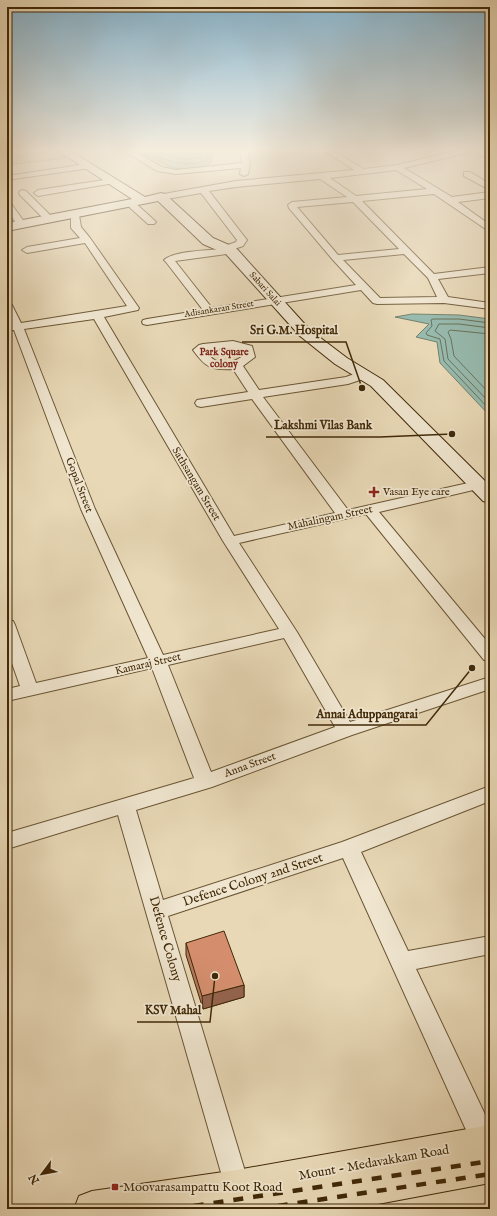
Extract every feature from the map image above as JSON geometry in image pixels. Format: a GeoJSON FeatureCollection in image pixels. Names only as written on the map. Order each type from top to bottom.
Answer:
{"type":"FeatureCollection","features":[{"type":"Feature","properties":{"kind":"main road"},"geometry":{"type":"LineString","coordinates":[[7,227],[113,207]]}},
{"type":"Feature","properties":{"kind":"main road"},"geometry":{"type":"LineString","coordinates":[[171,207],[208,242],[229,249]]}},
{"type":"Feature","properties":{"kind":"main road","name":"Sabari Salai"},"geometry":{"type":"LineString","coordinates":[[229,249],[305,333],[341,361],[377,383],[490,497]]}},
{"type":"Feature","properties":{"kind":"main road","name":"Mount - Medavakkam Road"},"geometry":{"type":"LineString","coordinates":[[92,1209],[243,1198],[456,1172],[488,1150]]}},
{"type":"Feature","properties":{"kind":"street"},"geometry":{"type":"LineString","coordinates":[[9,207],[22,225]]}},
{"type":"Feature","properties":{"kind":"street"},"geometry":{"type":"LineString","coordinates":[[37,207],[49,219]]}},
{"type":"Feature","properties":{"kind":"street"},"geometry":{"type":"LineString","coordinates":[[134,207],[151,222]]}},
{"type":"Feature","properties":{"kind":"street"},"geometry":{"type":"LineString","coordinates":[[209,311],[169,260],[178,257],[229,249],[240,244],[242,240],[217,207]]}},
{"type":"Feature","properties":{"kind":"street"},"geometry":{"type":"LineString","coordinates":[[292,207],[336,258],[376,300],[444,300],[490,306]]}},
{"type":"Feature","properties":{"kind":"street"},"geometry":{"type":"LineString","coordinates":[[363,207],[432,277],[444,300]]}},
{"type":"Feature","properties":{"kind":"street"},"geometry":{"type":"LineString","coordinates":[[459,207],[490,229]]}},
{"type":"Feature","properties":{"kind":"street"},"geometry":{"type":"LineString","coordinates":[[13,328],[134,308],[87,240],[76,228],[75,215]]}},
{"type":"Feature","properties":{"kind":"street"},"geometry":{"type":"LineString","coordinates":[[27,250],[87,240]]}},
{"type":"Feature","properties":{"kind":"street"},"geometry":{"type":"LineString","coordinates":[[336,258],[407,251]]}},
{"type":"Feature","properties":{"kind":"street"},"geometry":{"type":"LineString","coordinates":[[432,277],[490,270]]}},
{"type":"Feature","properties":{"kind":"street","name":"Adisankaran Street"},"geometry":{"type":"LineString","coordinates":[[147,322],[275,300],[363,287]]}},
{"type":"Feature","properties":{"kind":"street","name":"Gopal Street"},"geometry":{"type":"LineString","coordinates":[[7,305],[13,328],[88,509],[158,662],[205,782]]}},
{"type":"Feature","properties":{"kind":"street","name":"Sathsangam Street"},"geometry":{"type":"LineString","coordinates":[[97,315],[230,540],[289,632],[346,730]]}},
{"type":"Feature","properties":{"kind":"street"},"geometry":{"type":"LineString","coordinates":[[237,365],[255,394],[344,515]]}},
{"type":"Feature","properties":{"kind":"street"},"geometry":{"type":"LineString","coordinates":[[201,403],[348,380],[362,375]]}},
{"type":"Feature","properties":{"kind":"street","name":"Mahalingam Street"},"geometry":{"type":"LineString","coordinates":[[230,540],[477,485]]}},
{"type":"Feature","properties":{"kind":"street"},"geometry":{"type":"LineString","coordinates":[[370,510],[490,656]]}},
{"type":"Feature","properties":{"kind":"street"},"geometry":{"type":"LineString","coordinates":[[7,625],[30,690]]}},
{"type":"Feature","properties":{"kind":"street","name":"Kamaraj Street"},"geometry":{"type":"LineString","coordinates":[[7,695],[289,632]]}},
{"type":"Feature","properties":{"kind":"street","name":"Anna Street"},"geometry":{"type":"LineString","coordinates":[[7,841],[205,782],[346,730],[490,683]]}},
{"type":"Feature","properties":{"kind":"street","name":"Defence Colony 2nd Street"},"geometry":{"type":"LineString","coordinates":[[157,911],[349,848],[490,793]]}},
{"type":"Feature","properties":{"kind":"street","name":"Defence Colony"},"geometry":{"type":"LineString","coordinates":[[125,806],[243,1198]]}},
{"type":"Feature","properties":{"kind":"street"},"geometry":{"type":"LineString","coordinates":[[349,848],[488,1150]]}},
{"type":"Feature","properties":{"kind":"street"},"geometry":{"type":"LineString","coordinates":[[402,962],[490,945]]}},
{"type":"Feature","properties":{"kind":"water"},"geometry":{"type":"Polygon","coordinates":[[[412,314],[459,315],[490,319],[490,416],[440,363],[437,342],[416,337],[429,324],[395,317],[412,314]]]}},
{"type":"Feature","properties":{"kind":"building"},"geometry":{"type":"Polygon","coordinates":[[[224,931],[244,985],[202,996],[186,943],[224,931]]]}},
{"type":"Feature","properties":{"kind":"railway"},"geometry":{"type":"LineString","coordinates":[[174,1209],[490,1161]]}},
{"type":"Feature","properties":{"kind":"railway"},"geometry":{"type":"LineString","coordinates":[[258,1209],[490,1174]]}},
{"type":"Feature","properties":{"kind":"place","name":"Sri G.M. Hospital"},"geometry":{"type":"Point","coordinates":[362,388]}},
{"type":"Feature","properties":{"kind":"place","name":"Lakshmi Vilas Bank"},"geometry":{"type":"Point","coordinates":[452,434]}},
{"type":"Feature","properties":{"kind":"place","name":"Vasan Eye care"},"geometry":{"type":"Point","coordinates":[374,492]}},
{"type":"Feature","properties":{"kind":"place","name":"Annai Aduppangarai"},"geometry":{"type":"Point","coordinates":[472,668]}},
{"type":"Feature","properties":{"kind":"place","name":"KSV Mahal"},"geometry":{"type":"Point","coordinates":[215,976]}},
{"type":"Feature","properties":{"kind":"place","name":"Moovarasampattu Koot Road"},"geometry":{"type":"Point","coordinates":[115,1187]}},
{"type":"Feature","properties":{"kind":"district","name":"Park Square colony"},"geometry":{"type":"Point","coordinates":[224,358]}}]}
